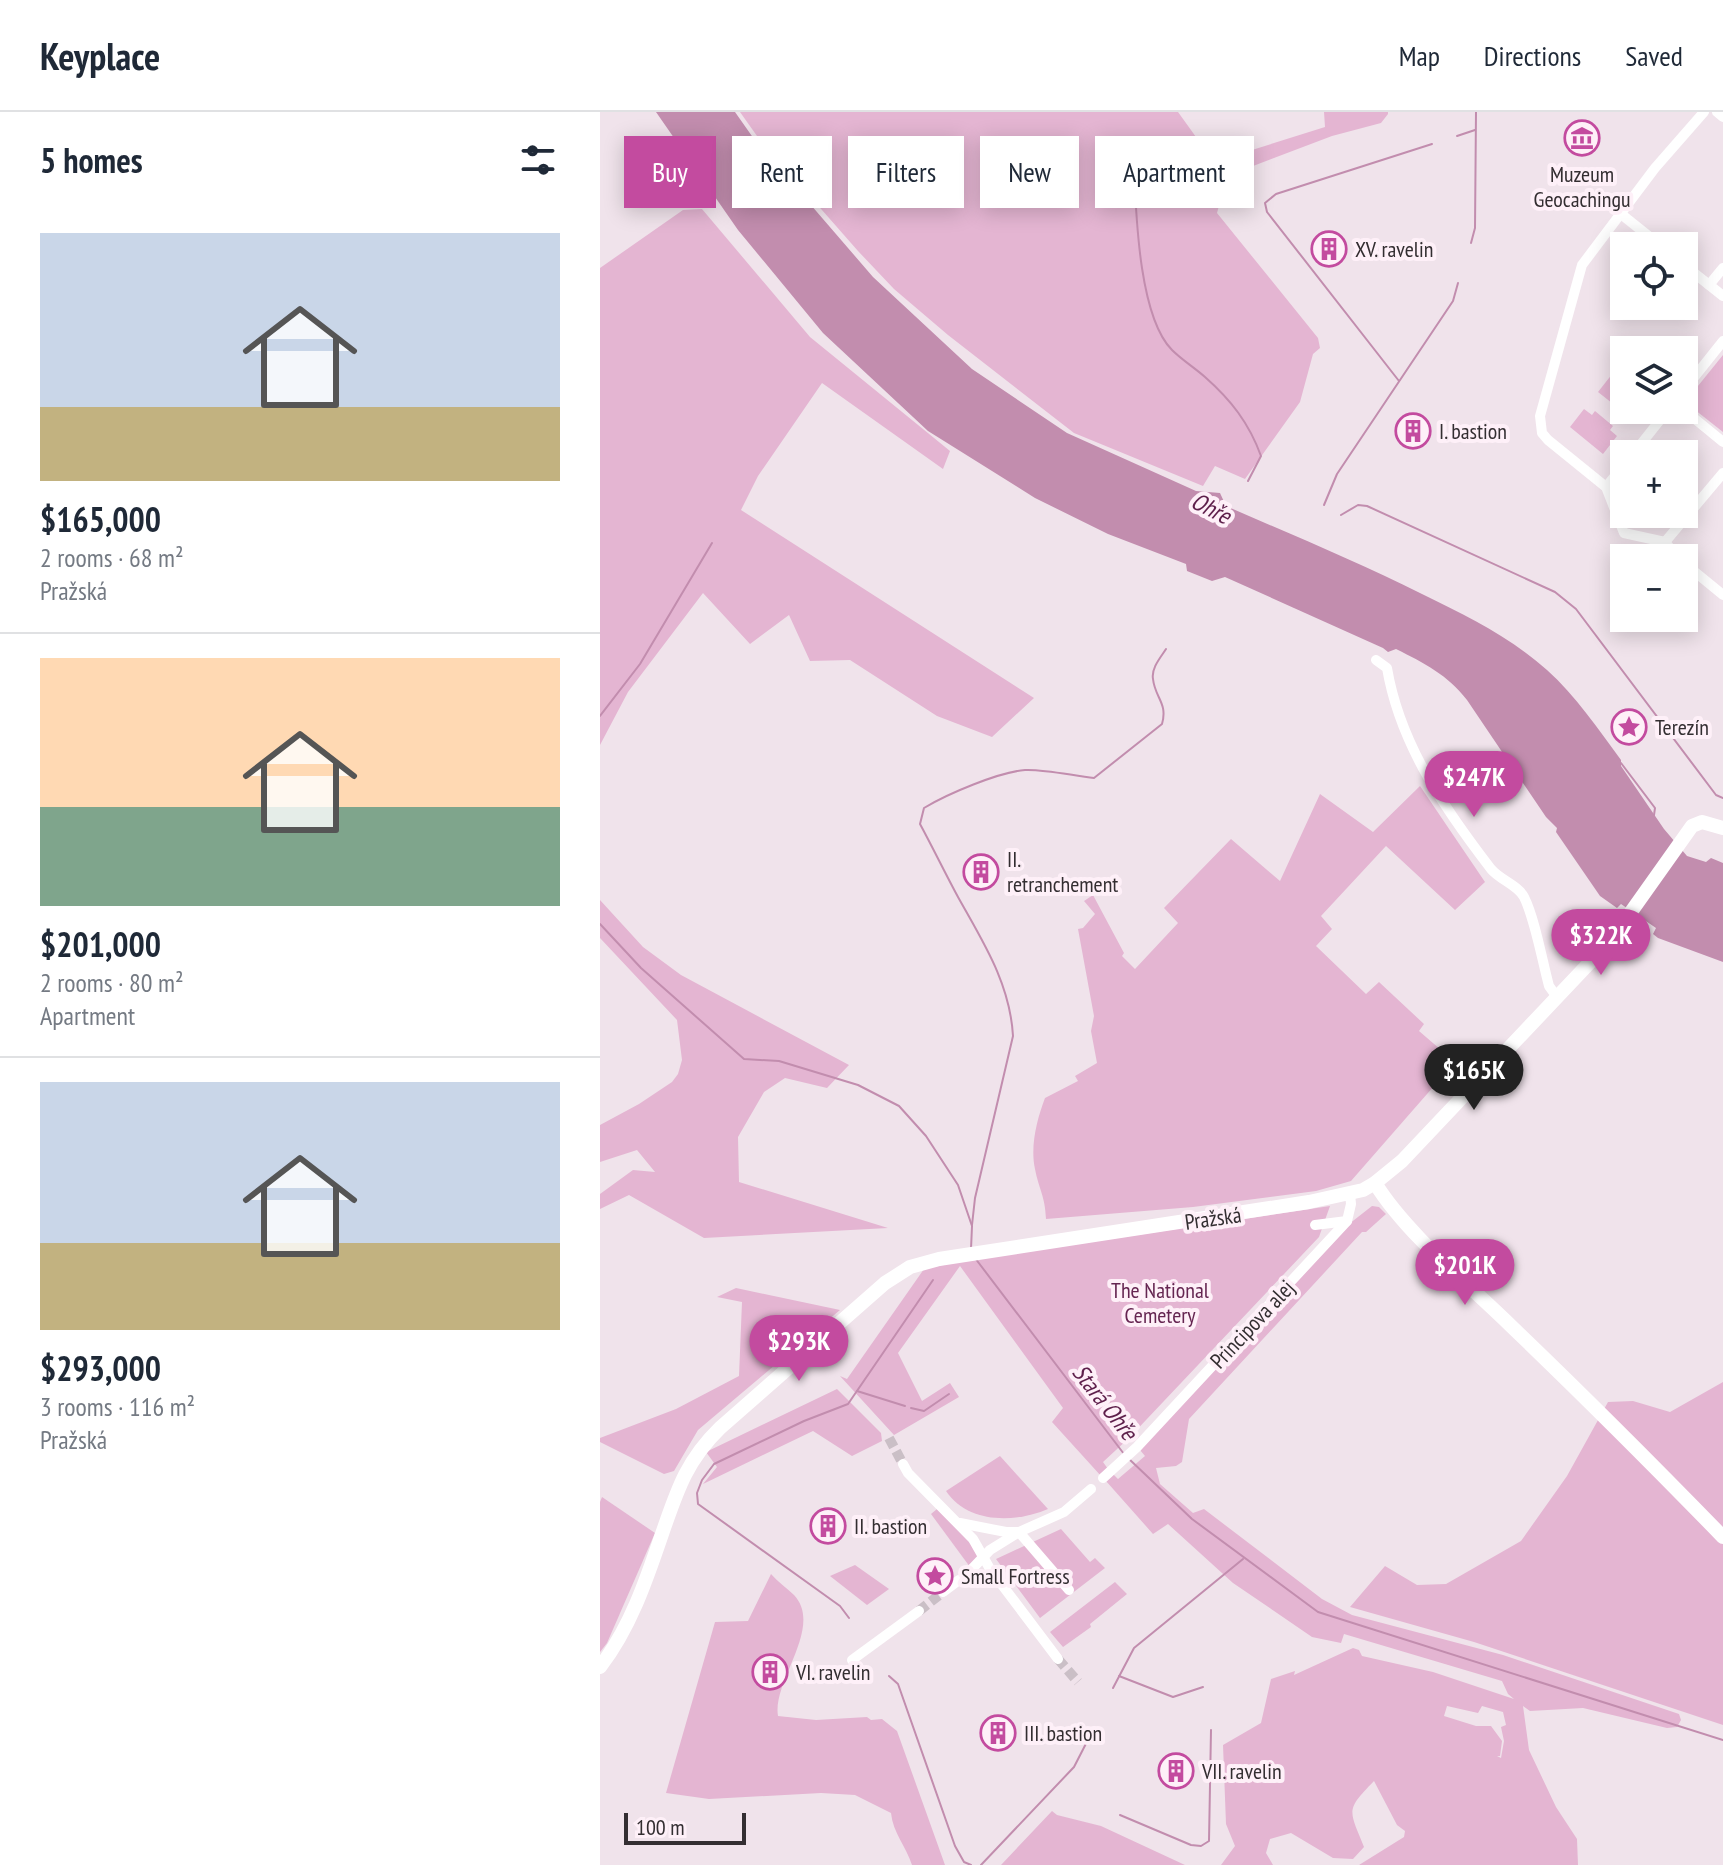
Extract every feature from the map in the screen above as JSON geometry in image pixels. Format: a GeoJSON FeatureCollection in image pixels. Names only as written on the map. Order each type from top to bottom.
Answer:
{"type":"FeatureCollection","features":[{"type":"Feature","properties":{"kind":"main road","name":"Pražská"},"geometry":{"type":"LineString","coordinates":[[600,1667],[628,1624],[689,1465],[720,1428],[885,1283],[924,1262],[1267,1210],[1350,1194],[1375,1183],[1402,1161],[1557,997],[1626,919],[1688,831],[1702,822],[1723,828]]}},
{"type":"Feature","properties":{"kind":"main road"},"geometry":{"type":"LineString","coordinates":[[1375,1183],[1386,1201],[1441,1258],[1590,1402],[1723,1537]]}},
{"type":"Feature","properties":{"kind":"street"},"geometry":{"type":"LineString","coordinates":[[1704,112],[1655,168],[1582,265],[1540,416],[1542,433],[1548,440],[1606,487],[1624,533],[1665,542],[1723,473]]}},
{"type":"Feature","properties":{"kind":"street"},"geometry":{"type":"LineString","coordinates":[[1717,112],[1723,117]]}},
{"type":"Feature","properties":{"kind":"street"},"geometry":{"type":"LineString","coordinates":[[1621,214],[1644,232]]}},
{"type":"Feature","properties":{"kind":"street"},"geometry":{"type":"LineString","coordinates":[[1709,285],[1723,268]]}},
{"type":"Feature","properties":{"kind":"street"},"geometry":{"type":"LineString","coordinates":[[1698,276],[1723,296]]}},
{"type":"Feature","properties":{"kind":"street"},"geometry":{"type":"LineString","coordinates":[[1698,372],[1723,341]]}},
{"type":"Feature","properties":{"kind":"street"},"geometry":{"type":"LineString","coordinates":[[1698,421],[1723,442]]}},
{"type":"Feature","properties":{"kind":"street"},"geometry":{"type":"LineString","coordinates":[[1644,440],[1657,424]]}},
{"type":"Feature","properties":{"kind":"street"},"geometry":{"type":"LineString","coordinates":[[1606,487],[1610,482]]}},
{"type":"Feature","properties":{"kind":"street"},"geometry":{"type":"LineString","coordinates":[[1698,574],[1723,595]]}},
{"type":"Feature","properties":{"kind":"street"},"geometry":{"type":"LineString","coordinates":[[1376,660],[1387,668],[1401,724],[1444,808],[1495,874],[1523,894],[1549,986],[1557,997]]}},
{"type":"Feature","properties":{"kind":"street"},"geometry":{"type":"LineString","coordinates":[[1315,1225],[1347,1221],[1350,1194]]}},
{"type":"Feature","properties":{"kind":"street","name":"Principova alej"},"geometry":{"type":"LineString","coordinates":[[1103,1478],[1137,1447],[1347,1221]]}},
{"type":"Feature","properties":{"kind":"street"},"geometry":{"type":"LineString","coordinates":[[903,1464],[936,1502],[960,1523],[990,1569],[1058,1659]]}},
{"type":"Feature","properties":{"kind":"street"},"geometry":{"type":"LineString","coordinates":[[970,1571],[983,1555],[1019,1532],[1064,1512],[1091,1489]]}},
{"type":"Feature","properties":{"kind":"street"},"geometry":{"type":"LineString","coordinates":[[960,1523],[1019,1532],[1069,1590]]}},
{"type":"Feature","properties":{"kind":"street"},"geometry":{"type":"LineString","coordinates":[[943,1592],[959,1580]]}},
{"type":"Feature","properties":{"kind":"street"},"geometry":{"type":"LineString","coordinates":[[852,1660],[919,1611]]}},
{"type":"Feature","properties":{"kind":"green space"},"geometry":{"type":"Polygon","coordinates":[[[740,112],[1178,112],[1195,136],[1095,136],[1095,208],[1218,208],[1217,213],[1318,338],[1320,348],[1313,354],[1300,402],[1245,479],[1215,466],[1203,486],[1074,433],[894,289],[820,208],[832,208],[832,136],[757,136],[740,112]]]}},
{"type":"Feature","properties":{"kind":"green space"},"geometry":{"type":"Polygon","coordinates":[[[1324,112],[1388,112],[1381,123],[1332,136],[1254,166],[1254,149],[1325,127],[1324,112]]]}},
{"type":"Feature","properties":{"kind":"green space"},"geometry":{"type":"Polygon","coordinates":[[[702,209],[810,337],[950,451],[943,469],[822,383],[758,476],[741,510],[1034,698],[992,737],[937,716],[850,660],[810,661],[789,615],[750,644],[703,593],[628,692],[600,745],[600,268],[683,210],[702,209]]]}},
{"type":"Feature","properties":{"kind":"green space"},"geometry":{"type":"Polygon","coordinates":[[[1723,355],[1723,432],[1698,412],[1698,386],[1723,355]]]}},
{"type":"Feature","properties":{"kind":"green space"},"geometry":{"type":"Polygon","coordinates":[[[1610,377],[1610,401],[1598,392],[1610,377]]]}},
{"type":"Feature","properties":{"kind":"green space"},"geometry":{"type":"Polygon","coordinates":[[[1584,409],[1592,415],[1595,411],[1613,426],[1610,430],[1617,436],[1610,440],[1603,454],[1570,427],[1584,409]]]}},
{"type":"Feature","properties":{"kind":"green space"},"geometry":{"type":"Polygon","coordinates":[[[1420,786],[1485,882],[1455,910],[1386,846],[1321,916],[1332,929],[1316,946],[1366,994],[1379,982],[1424,1024],[1419,1031],[1455,1062],[1351,1181],[1316,1191],[1193,1207],[1046,1219],[1033,1151],[1042,1106],[1045,1098],[1078,1081],[1075,1076],[1097,1063],[1091,1031],[1094,1016],[1078,929],[1083,928],[1095,914],[1084,901],[1093,895],[1124,953],[1122,956],[1135,969],[1178,923],[1164,908],[1231,839],[1280,881],[1320,794],[1373,832],[1420,786]]]}},
{"type":"Feature","properties":{"kind":"green space"},"geometry":{"type":"Polygon","coordinates":[[[600,900],[643,947],[681,975],[849,1065],[827,1088],[785,1078],[764,1092],[738,1137],[739,1182],[888,1228],[704,1238],[629,1195],[600,1209],[600,1194],[633,1170],[655,1172],[637,1150],[600,1162],[600,1125],[672,1082],[682,1060],[677,1020],[600,938],[600,900]]]}},
{"type":"Feature","properties":{"kind":"green space","name":"The National Cemetery"},"geometry":{"type":"Polygon","coordinates":[[[1330,1206],[1319,1237],[1103,1462],[1108,1469],[1101,1476],[1052,1422],[1063,1408],[960,1266],[898,1353],[922,1401],[950,1383],[959,1397],[894,1435],[840,1376],[847,1379],[924,1269],[1330,1206]]]}},
{"type":"Feature","properties":{"kind":"green space"},"geometry":{"type":"Polygon","coordinates":[[[1372,1206],[1379,1207],[1386,1214],[1362,1232],[1189,1419],[1182,1462],[1176,1466],[1156,1468],[1160,1484],[1193,1513],[1204,1509],[1322,1599],[1352,1615],[1503,1655],[1679,1714],[1681,1720],[1677,1727],[1667,1728],[1583,1708],[1530,1711],[1523,1706],[1529,1750],[1556,1807],[1577,1839],[1578,1865],[1359,1865],[1404,1837],[1405,1831],[1397,1825],[1374,1781],[1352,1811],[1364,1847],[1353,1859],[1333,1858],[1291,1833],[1270,1839],[1266,1853],[1273,1865],[1221,1865],[1235,1846],[1226,1824],[1223,1745],[1261,1723],[1271,1679],[1295,1671],[1294,1675],[1353,1648],[1359,1650],[1362,1656],[1433,1672],[1514,1699],[1502,1681],[1344,1634],[1341,1643],[1312,1637],[1233,1583],[1168,1524],[1153,1534],[1106,1481],[1113,1474],[1118,1479],[1145,1456],[1140,1450],[1349,1224],[1372,1206]],[[1447,1706],[1444,1716],[1476,1726],[1491,1726],[1502,1741],[1500,1756],[1497,1756],[1501,1758],[1504,1741],[1501,1727],[1506,1725],[1503,1712],[1482,1706],[1478,1713],[1447,1706]]]}},
{"type":"Feature","properties":{"kind":"green space"},"geometry":{"type":"Polygon","coordinates":[[[736,1288],[840,1310],[698,1430],[674,1471],[664,1474],[600,1442],[600,1438],[676,1409],[739,1376],[742,1302],[717,1297],[736,1288]]]}},
{"type":"Feature","properties":{"kind":"green space"},"geometry":{"type":"Polygon","coordinates":[[[1723,1382],[1723,1725],[1474,1642],[1350,1607],[1385,1566],[1417,1585],[1446,1584],[1521,1541],[1567,1476],[1608,1402],[1633,1401],[1670,1412],[1723,1382]]]}},
{"type":"Feature","properties":{"kind":"green space"},"geometry":{"type":"Polygon","coordinates":[[[837,1389],[881,1433],[882,1441],[852,1456],[813,1431],[703,1484],[717,1467],[706,1452],[837,1389]]]}},
{"type":"Feature","properties":{"kind":"green space"},"geometry":{"type":"Polygon","coordinates":[[[1000,1456],[1048,1509],[1021,1517],[993,1518],[967,1510],[946,1491],[1000,1456]]]}},
{"type":"Feature","properties":{"kind":"green space"},"geometry":{"type":"Polygon","coordinates":[[[602,1497],[655,1533],[607,1643],[600,1652],[600,1502],[602,1497]]]}},
{"type":"Feature","properties":{"kind":"green space"},"geometry":{"type":"Polygon","coordinates":[[[937,1509],[958,1527],[980,1556],[970,1567],[931,1514],[937,1509]]]}},
{"type":"Feature","properties":{"kind":"green space"},"geometry":{"type":"Polygon","coordinates":[[[1061,1529],[1090,1562],[1095,1558],[1105,1568],[1040,1618],[996,1559],[1061,1529]]]}},
{"type":"Feature","properties":{"kind":"green space"},"geometry":{"type":"Polygon","coordinates":[[[855,1565],[889,1589],[867,1605],[830,1576],[855,1565]]]}},
{"type":"Feature","properties":{"kind":"green space"},"geometry":{"type":"Polygon","coordinates":[[[771,1574],[794,1595],[802,1608],[803,1622],[801,1638],[778,1702],[778,1716],[816,1720],[867,1717],[871,1720],[882,1719],[897,1731],[945,1865],[912,1865],[894,1827],[891,1813],[855,1795],[821,1793],[709,1799],[666,1793],[715,1622],[748,1621],[771,1574]]]}},
{"type":"Feature","properties":{"kind":"green space"},"geometry":{"type":"Polygon","coordinates":[[[1115,1582],[1127,1594],[1090,1624],[1091,1627],[1063,1647],[1050,1632],[1115,1582]]]}},
{"type":"Feature","properties":{"kind":"green space"},"geometry":{"type":"Polygon","coordinates":[[[1052,1811],[1101,1826],[1185,1865],[1001,1865],[1052,1811]]]}},
{"type":"Feature","properties":{"kind":"water","name":"Ohře"},"geometry":{"type":"Polygon","coordinates":[[[656,112],[735,112],[752,136],[732,136],[732,208],[814,208],[873,277],[972,369],[1067,433],[1196,491],[1220,493],[1226,506],[1439,602],[1488,628],[1533,658],[1558,680],[1586,713],[1621,760],[1621,766],[1664,829],[1687,856],[1706,862],[1711,858],[1723,863],[1723,962],[1658,938],[1653,934],[1656,928],[1621,904],[1617,908],[1600,896],[1556,832],[1557,828],[1546,817],[1467,700],[1435,670],[1396,649],[1388,652],[1225,577],[1212,581],[1187,571],[1186,564],[1108,534],[1035,498],[928,431],[823,333],[738,230],[716,198],[716,136],[673,136],[656,112]]]}},
{"type":"Feature","properties":{"kind":"waterway"},"geometry":{"type":"LineString","coordinates":[[1471,243],[1475,228],[1476,112]]}},
{"type":"Feature","properties":{"kind":"waterway"},"geometry":{"type":"LineString","coordinates":[[1457,136],[1475,130]]}},
{"type":"Feature","properties":{"kind":"waterway"},"geometry":{"type":"LineString","coordinates":[[1399,381],[1267,212],[1265,203],[1276,194],[1432,144]]}},
{"type":"Feature","properties":{"kind":"waterway"},"geometry":{"type":"LineString","coordinates":[[1136,208],[1141,264],[1152,314],[1172,350],[1223,394],[1251,433],[1261,456],[1248,481]]}},
{"type":"Feature","properties":{"kind":"waterway"},"geometry":{"type":"LineString","coordinates":[[1324,505],[1337,474],[1453,301],[1458,283]]}},
{"type":"Feature","properties":{"kind":"waterway"},"geometry":{"type":"LineString","coordinates":[[1341,515],[1358,505],[1367,506],[1555,592],[1576,609],[1716,795],[1723,798]]}},
{"type":"Feature","properties":{"kind":"waterway"},"geometry":{"type":"LineString","coordinates":[[600,716],[640,664],[712,543]]}},
{"type":"Feature","properties":{"kind":"waterway"},"geometry":{"type":"LineString","coordinates":[[972,1225],[975,1198],[1013,1036],[1011,1017],[1001,981],[986,947],[920,824],[924,808],[973,784],[1025,770],[1094,778],[1162,724],[1163,711],[1154,686],[1153,671],[1166,649]]}},
{"type":"Feature","properties":{"kind":"waterway"},"geometry":{"type":"LineString","coordinates":[[1621,763],[1655,808],[1654,815]]}},
{"type":"Feature","properties":{"kind":"waterway","name":"Stará Ohře"},"geometry":{"type":"LineString","coordinates":[[600,924],[641,968],[744,1059],[779,1061],[858,1085],[899,1106],[926,1136],[958,1185],[972,1226],[971,1249]]}},
{"type":"Feature","properties":{"kind":"waterway","name":"Stará Ohře"},"geometry":{"type":"LineString","coordinates":[[975,1258],[1124,1454]]}},
{"type":"Feature","properties":{"kind":"waterway"},"geometry":{"type":"LineString","coordinates":[[849,1618],[840,1606],[698,1504],[697,1493],[714,1464],[804,1421],[848,1404],[933,1280]]}},
{"type":"Feature","properties":{"kind":"waterway"},"geometry":{"type":"LineString","coordinates":[[857,1391],[905,1406]]}},
{"type":"Feature","properties":{"kind":"waterway"},"geometry":{"type":"LineString","coordinates":[[911,1408],[924,1411],[949,1394]]}},
{"type":"Feature","properties":{"kind":"waterway","name":"Stará Ohře"},"geometry":{"type":"LineString","coordinates":[[1128,1458],[1192,1519],[1318,1612],[1723,1740]]}},
{"type":"Feature","properties":{"kind":"waterway"},"geometry":{"type":"LineString","coordinates":[[1113,1688],[1134,1648],[1243,1559]]}},
{"type":"Feature","properties":{"kind":"waterway"},"geometry":{"type":"LineString","coordinates":[[889,1676],[898,1684],[955,1846],[964,1862],[971,1865]]}},
{"type":"Feature","properties":{"kind":"waterway"},"geometry":{"type":"LineString","coordinates":[[1119,1676],[1173,1697],[1203,1687]]}},
{"type":"Feature","properties":{"kind":"waterway"},"geometry":{"type":"LineString","coordinates":[[981,1865],[1074,1767],[1094,1728]]}},
{"type":"Feature","properties":{"kind":"waterway"},"geometry":{"type":"LineString","coordinates":[[1120,1815],[1191,1845],[1201,1846],[1209,1841],[1211,1730]]}},
{"type":"Feature","properties":{"kind":"tunnel"},"geometry":{"type":"LineString","coordinates":[[889,1438],[903,1464]]}},
{"type":"Feature","properties":{"kind":"tunnel"},"geometry":{"type":"LineString","coordinates":[[919,1611],[943,1592]]}},
{"type":"Feature","properties":{"kind":"tunnel"},"geometry":{"type":"LineString","coordinates":[[1058,1659],[1078,1682]]}},
{"type":"Feature","properties":{"kind":"place","name":"Muzeum Geocachingu"},"geometry":{"type":"Point","coordinates":[1582,138]}},
{"type":"Feature","properties":{"kind":"place","name":"XV. ravelin"},"geometry":{"type":"Point","coordinates":[1329,249]}},
{"type":"Feature","properties":{"kind":"place","name":"I. bastion"},"geometry":{"type":"Point","coordinates":[1413,431]}},
{"type":"Feature","properties":{"kind":"place","name":"Terezín"},"geometry":{"type":"Point","coordinates":[1629,727]}},
{"type":"Feature","properties":{"kind":"place","name":"II. retranchement"},"geometry":{"type":"Point","coordinates":[981,872]}},
{"type":"Feature","properties":{"kind":"place","name":"II. bastion"},"geometry":{"type":"Point","coordinates":[828,1526]}},
{"type":"Feature","properties":{"kind":"place","name":"Small Fortress"},"geometry":{"type":"Point","coordinates":[935,1576]}},
{"type":"Feature","properties":{"kind":"place","name":"VI. ravelin"},"geometry":{"type":"Point","coordinates":[770,1672]}},
{"type":"Feature","properties":{"kind":"place","name":"III. bastion"},"geometry":{"type":"Point","coordinates":[998,1733]}},
{"type":"Feature","properties":{"kind":"place","name":"VII. ravelin"},"geometry":{"type":"Point","coordinates":[1176,1771]}}]}
